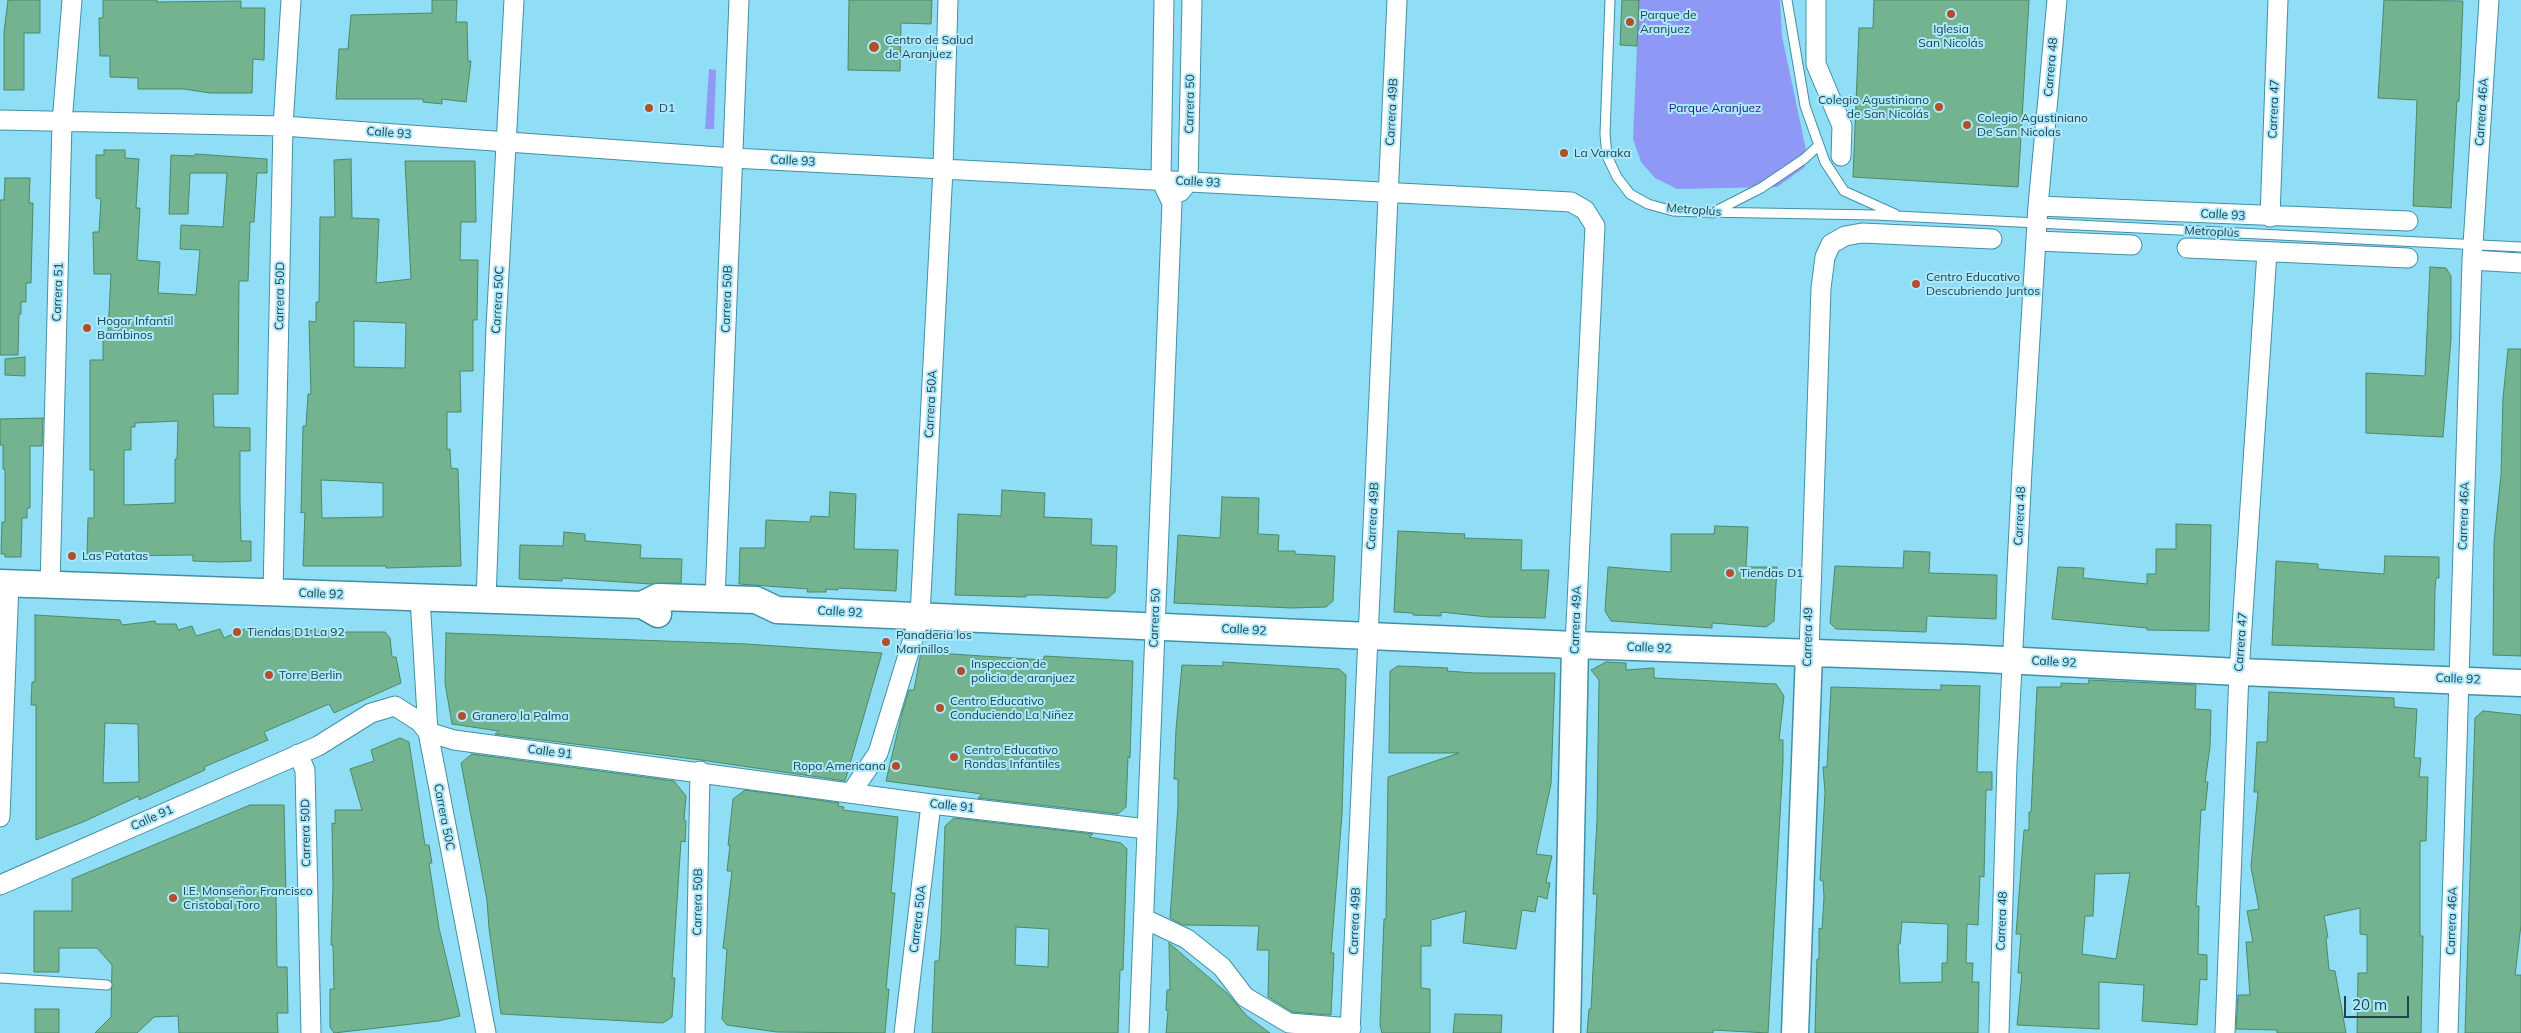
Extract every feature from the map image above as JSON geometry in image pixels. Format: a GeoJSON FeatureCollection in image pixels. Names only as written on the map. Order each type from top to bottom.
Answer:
{"type":"FeatureCollection","features":[{"type":"Feature","properties":{"kind":"street","name":"Carrera 51"},"geometry":{"type":"LineString","coordinates":[[50,585],[62,123],[72,0]]}},
{"type":"Feature","properties":{"kind":"street","name":"Carrera 50D"},"geometry":{"type":"LineString","coordinates":[[273,593],[283,126],[291,0]]}},
{"type":"Feature","properties":{"kind":"street","name":"Carrera 50C"},"geometry":{"type":"LineString","coordinates":[[486,600],[496,327],[514,0]]}},
{"type":"Feature","properties":{"kind":"street","name":"Carrera 50B"},"geometry":{"type":"LineString","coordinates":[[715,599],[739,0]]}},
{"type":"Feature","properties":{"kind":"street","name":"Carrera 50A"},"geometry":{"type":"LineString","coordinates":[[851,792],[878,753],[920,616],[943,169],[948,0]]}},
{"type":"Feature","properties":{"kind":"street","name":"Carrera 50"},"geometry":{"type":"LineString","coordinates":[[1139,1033],[1172,203],[1161,180],[1164,0]]}},
{"type":"Feature","properties":{"kind":"street","name":"Carrera 50"},"geometry":{"type":"LineString","coordinates":[[1188,182],[1192,0]]}},
{"type":"Feature","properties":{"kind":"street","name":"Carrera 49B"},"geometry":{"type":"LineString","coordinates":[[1351,1030],[1397,0]]}},
{"type":"Feature","properties":{"kind":"street"},"geometry":{"type":"LineString","coordinates":[[1816,0],[1816,64],[1842,126],[1841,156]]}},
{"type":"Feature","properties":{"kind":"street","name":"Carrera 48"},"geometry":{"type":"LineString","coordinates":[[1999,1033],[2012,660],[2037,224],[2057,0]]}},
{"type":"Feature","properties":{"kind":"street","name":"Carrera 47"},"geometry":{"type":"LineString","coordinates":[[2270,217],[2278,0]]}},
{"type":"Feature","properties":{"kind":"street","name":"Carrera 46A"},"geometry":{"type":"LineString","coordinates":[[2448,1033],[2473,252],[2489,0]]}},
{"type":"Feature","properties":{"kind":"street","name":"Calle 93"},"geometry":{"type":"LineString","coordinates":[[0,120],[62,123],[283,126],[733,158],[1557,200],[1571,202],[1585,210]]}},
{"type":"Feature","properties":{"kind":"street"},"geometry":{"type":"LineString","coordinates":[[1172,203],[1188,182]]}},
{"type":"Feature","properties":{"kind":"street","name":"Carrera 49A"},"geometry":{"type":"LineString","coordinates":[[1567,1033],[1574,645],[1595,226],[1585,210]]}},
{"type":"Feature","properties":{"kind":"street","name":"Calle 93"},"geometry":{"type":"LineString","coordinates":[[2037,224],[2270,217],[2408,221]]}},
{"type":"Feature","properties":{"kind":"street"},"geometry":{"type":"LineString","coordinates":[[2037,224],[2132,245]]}},
{"type":"Feature","properties":{"kind":"street","name":"Carrera 49"},"geometry":{"type":"LineString","coordinates":[[1795,1033],[1821,288],[1825,256],[1831,244],[1845,236],[1862,233],[1992,239]]}},
{"type":"Feature","properties":{"kind":"street"},"geometry":{"type":"LineString","coordinates":[[2187,248],[2408,258]]}},
{"type":"Feature","properties":{"kind":"street","name":"Carrera 47"},"geometry":{"type":"LineString","coordinates":[[2225,1033],[2239,672],[2267,252]]}},
{"type":"Feature","properties":{"kind":"street"},"geometry":{"type":"LineString","coordinates":[[2473,252],[2521,263]]}},
{"type":"Feature","properties":{"kind":"street"},"geometry":{"type":"LineString","coordinates":[[0,817],[4,583]]}},
{"type":"Feature","properties":{"kind":"street","name":"Calle 92"},"geometry":{"type":"LineString","coordinates":[[4,583],[642,605],[658,614],[756,617],[777,610],[1574,645],[2012,660],[2239,672],[2521,682]]}},
{"type":"Feature","properties":{"kind":"street","name":"Calle 92"},"geometry":{"type":"LineString","coordinates":[[642,605],[658,597],[756,600],[777,610]]}},
{"type":"Feature","properties":{"kind":"street","name":"Carrera 50C"},"geometry":{"type":"LineString","coordinates":[[420,598],[428,732],[486,1033]]}},
{"type":"Feature","properties":{"kind":"street","name":"Calle 91"},"geometry":{"type":"LineString","coordinates":[[0,885],[318,746],[371,712],[395,706],[420,722],[428,732],[454,740],[700,771],[931,804],[1147,829]]}},
{"type":"Feature","properties":{"kind":"street","name":"Carrera 50D"},"geometry":{"type":"LineString","coordinates":[[298,754],[305,770],[311,1033]]}},
{"type":"Feature","properties":{"kind":"street","name":"Carrera 50B"},"geometry":{"type":"LineString","coordinates":[[695,1033],[700,771]]}},
{"type":"Feature","properties":{"kind":"street","name":"Carrera 50A"},"geometry":{"type":"LineString","coordinates":[[904,1033],[931,804]]}},
{"type":"Feature","properties":{"kind":"street"},"geometry":{"type":"LineString","coordinates":[[1145,919],[1187,939],[1222,966],[1245,997],[1290,1023],[1351,1030]]}},
{"type":"Feature","properties":{"kind":"lane","name":"Metroplús"},"geometry":{"type":"LineString","coordinates":[[1610,0],[1605,134],[1607,156],[1616,176],[1630,194],[1648,204],[1673,211],[1903,217],[2473,252],[2521,247]]}},
{"type":"Feature","properties":{"kind":"lane","name":"Metroplús"},"geometry":{"type":"LineString","coordinates":[[1787,0],[1803,98],[1825,162],[1844,190],[1903,217]]}},
{"type":"Feature","properties":{"kind":"lane"},"geometry":{"type":"LineString","coordinates":[[1712,213],[1761,188],[1818,146]]}},
{"type":"Feature","properties":{"kind":"lane"},"geometry":{"type":"LineString","coordinates":[[0,978],[107,985]]}},
{"type":"Feature","properties":{"kind":"green space","name":"Parque Aranjuez"},"geometry":{"type":"Polygon","coordinates":[[[1639,0],[1780,0],[1782,36],[1806,150],[1805,167],[1777,187],[1677,189],[1655,178],[1641,162],[1633,139],[1639,0]]]}},
{"type":"Feature","properties":{"kind":"green space"},"geometry":{"type":"Polygon","coordinates":[[[709,69],[716,70],[714,129],[705,129],[709,69]]]}},
{"type":"Feature","properties":{"kind":"building"},"geometry":{"type":"Polygon","coordinates":[[[8,0],[40,0],[40,33],[24,33],[24,90],[4,90],[4,32],[8,0]]]}},
{"type":"Feature","properties":{"kind":"building"},"geometry":{"type":"Polygon","coordinates":[[[103,0],[157,0],[157,2],[241,1],[241,8],[265,8],[264,60],[253,59],[252,93],[210,93],[184,89],[138,89],[138,78],[110,77],[110,56],[100,56],[99,18],[103,18],[103,0]]]}},
{"type":"Feature","properties":{"kind":"building"},"geometry":{"type":"Polygon","coordinates":[[[432,0],[457,0],[456,22],[467,22],[468,61],[471,61],[466,102],[442,99],[442,104],[423,102],[423,99],[336,99],[339,49],[348,49],[351,15],[432,13],[432,0]]]}},
{"type":"Feature","properties":{"kind":"building","name":"Centro de Salud de Aranjuez"},"geometry":{"type":"Polygon","coordinates":[[[849,0],[932,0],[931,24],[901,23],[900,71],[848,70],[849,0]]]}},
{"type":"Feature","properties":{"kind":"building","name":"Parque de Aranjuez"},"geometry":{"type":"Polygon","coordinates":[[[1622,0],[1639,0],[1637,46],[1620,45],[1622,0]]]}},
{"type":"Feature","properties":{"kind":"building","name":"Colegio Agustiniano de San Nicolás"},"geometry":{"type":"Polygon","coordinates":[[[1874,0],[2029,0],[2018,187],[1853,177],[1859,28],[1873,28],[1874,0]]]}},
{"type":"Feature","properties":{"kind":"building"},"geometry":{"type":"Polygon","coordinates":[[[2384,0],[2463,1],[2459,101],[2457,101],[2451,208],[2413,206],[2417,100],[2378,98],[2384,0]]]}},
{"type":"Feature","properties":{"kind":"building"},"geometry":{"type":"Polygon","coordinates":[[[104,150],[125,150],[125,158],[139,159],[136,208],[140,208],[137,260],[160,262],[158,293],[196,295],[200,250],[180,249],[181,225],[223,227],[227,173],[190,173],[188,214],[169,214],[171,155],[195,156],[195,154],[267,159],[267,173],[257,173],[254,222],[250,222],[248,281],[239,281],[238,394],[213,394],[214,427],[250,428],[250,451],[240,451],[240,500],[241,541],[251,541],[251,561],[193,561],[193,555],[112,556],[112,554],[87,554],[88,518],[94,518],[94,470],[90,470],[90,360],[103,360],[103,333],[108,333],[111,274],[94,274],[93,232],[99,232],[101,199],[96,198],[96,155],[104,155],[104,150]],[[178,421],[135,423],[135,427],[131,427],[131,450],[124,450],[124,505],[175,503],[175,459],[177,459],[178,421]]]}},
{"type":"Feature","properties":{"kind":"building"},"geometry":{"type":"Polygon","coordinates":[[[351,159],[352,218],[379,219],[376,283],[411,279],[405,161],[475,161],[476,222],[461,222],[460,260],[478,260],[477,320],[473,320],[473,371],[460,371],[461,412],[447,412],[447,449],[450,449],[451,468],[458,469],[461,566],[386,568],[386,566],[303,566],[305,512],[301,513],[303,426],[306,426],[308,394],[311,394],[309,321],[316,322],[316,302],[319,302],[320,217],[335,217],[334,160],[351,159]],[[354,321],[354,367],[405,368],[406,323],[354,321]],[[321,480],[322,518],[383,517],[383,483],[321,480]]]}},
{"type":"Feature","properties":{"kind":"building"},"geometry":{"type":"Polygon","coordinates":[[[5,178],[30,178],[29,203],[33,203],[31,283],[26,283],[26,302],[21,302],[18,355],[0,355],[0,200],[4,200],[5,178]]]}},
{"type":"Feature","properties":{"kind":"building"},"geometry":{"type":"Polygon","coordinates":[[[2430,267],[2446,268],[2451,276],[2451,339],[2443,437],[2366,433],[2366,373],[2425,376],[2430,267]]]}},
{"type":"Feature","properties":{"kind":"building"},"geometry":{"type":"Polygon","coordinates":[[[2508,349],[2521,349],[2521,656],[2493,655],[2494,542],[2501,475],[2503,398],[2508,349]]]}},
{"type":"Feature","properties":{"kind":"building"},"geometry":{"type":"Polygon","coordinates":[[[25,357],[25,376],[5,375],[5,359],[25,357]]]}},
{"type":"Feature","properties":{"kind":"building"},"geometry":{"type":"Polygon","coordinates":[[[43,418],[42,446],[30,446],[30,508],[27,508],[27,518],[22,518],[21,557],[5,557],[5,554],[1,554],[2,522],[5,522],[5,469],[3,469],[3,445],[0,445],[0,419],[43,418]]]}},
{"type":"Feature","properties":{"kind":"building"},"geometry":{"type":"Polygon","coordinates":[[[1002,490],[1045,493],[1044,517],[1092,519],[1091,545],[1117,546],[1115,592],[1108,598],[1041,595],[1026,595],[1026,597],[955,595],[958,514],[1001,516],[1002,490]]]}},
{"type":"Feature","properties":{"kind":"building"},"geometry":{"type":"Polygon","coordinates":[[[830,492],[856,494],[854,549],[898,550],[896,591],[838,588],[838,590],[826,589],[826,592],[807,592],[808,589],[739,584],[740,548],[765,548],[766,520],[810,522],[811,516],[829,517],[830,492]]]}},
{"type":"Feature","properties":{"kind":"building"},"geometry":{"type":"Polygon","coordinates":[[[1222,497],[1259,498],[1258,534],[1279,535],[1278,551],[1295,551],[1295,554],[1335,556],[1333,601],[1326,607],[1292,608],[1174,603],[1178,535],[1220,538],[1222,497]]]}},
{"type":"Feature","properties":{"kind":"building"},"geometry":{"type":"Polygon","coordinates":[[[2176,524],[2211,525],[2209,631],[2147,630],[2147,628],[2052,619],[2058,567],[2084,568],[2083,578],[2147,584],[2147,574],[2156,574],[2156,549],[2176,549],[2176,524]]]}},
{"type":"Feature","properties":{"kind":"building"},"geometry":{"type":"Polygon","coordinates":[[[1715,526],[1748,527],[1746,567],[1777,567],[1774,621],[1766,627],[1712,623],[1712,628],[1611,621],[1605,611],[1608,567],[1671,572],[1671,534],[1714,534],[1715,526]]]}},
{"type":"Feature","properties":{"kind":"building"},"geometry":{"type":"Polygon","coordinates":[[[1398,531],[1465,534],[1464,538],[1522,540],[1521,570],[1549,570],[1545,618],[1488,617],[1441,612],[1441,616],[1413,615],[1413,613],[1394,612],[1398,531]]]}},
{"type":"Feature","properties":{"kind":"building"},"geometry":{"type":"Polygon","coordinates":[[[564,532],[585,534],[585,541],[641,545],[640,558],[682,559],[681,583],[651,584],[562,578],[562,581],[519,579],[520,545],[563,546],[564,532]]]}},
{"type":"Feature","properties":{"kind":"building"},"geometry":{"type":"Polygon","coordinates":[[[1904,551],[1930,552],[1929,573],[1997,575],[1996,619],[1927,616],[1926,632],[1836,629],[1830,623],[1835,566],[1903,568],[1904,551]]]}},
{"type":"Feature","properties":{"kind":"building"},"geometry":{"type":"Polygon","coordinates":[[[2385,556],[2439,557],[2439,578],[2436,578],[2435,588],[2434,650],[2272,645],[2276,561],[2318,564],[2318,569],[2384,574],[2385,556]]]}},
{"type":"Feature","properties":{"kind":"building"},"geometry":{"type":"Polygon","coordinates":[[[35,615],[120,620],[122,625],[155,621],[156,624],[176,624],[178,630],[192,626],[196,636],[220,629],[224,638],[247,628],[323,631],[341,629],[342,632],[385,632],[390,638],[392,657],[396,657],[401,683],[334,713],[329,704],[264,732],[268,740],[204,767],[205,770],[139,800],[139,796],[83,822],[36,840],[36,705],[31,705],[32,682],[35,682],[35,615]],[[105,723],[103,783],[139,782],[138,724],[105,723]]]}},
{"type":"Feature","properties":{"kind":"building"},"geometry":{"type":"Polygon","coordinates":[[[446,633],[746,644],[882,653],[845,781],[701,760],[495,734],[499,731],[452,724],[445,683],[446,633]]]}},
{"type":"Feature","properties":{"kind":"building"},"geometry":{"type":"Polygon","coordinates":[[[921,652],[1044,660],[1044,656],[1133,661],[1130,758],[1128,757],[1126,807],[1118,814],[978,798],[982,794],[886,781],[909,690],[914,690],[921,652]]]}},
{"type":"Feature","properties":{"kind":"building"},"geometry":{"type":"Polygon","coordinates":[[[1223,662],[1339,669],[1346,675],[1342,814],[1331,953],[1334,953],[1331,1015],[1292,1012],[1268,997],[1269,950],[1257,950],[1259,926],[1183,925],[1170,918],[1178,806],[1178,779],[1174,779],[1176,729],[1182,665],[1223,666],[1223,662]]]}},
{"type":"Feature","properties":{"kind":"building"},"geometry":{"type":"Polygon","coordinates":[[[1606,662],[1626,663],[1626,670],[1654,668],[1654,678],[1776,684],[1784,696],[1779,740],[1783,740],[1783,762],[1768,1033],[1713,1030],[1713,1033],[1587,1033],[1589,1009],[1591,1009],[1597,894],[1593,894],[1597,820],[1599,680],[1591,670],[1606,662]]]}},
{"type":"Feature","properties":{"kind":"building"},"geometry":{"type":"Polygon","coordinates":[[[1398,666],[1448,668],[1447,671],[1474,673],[1555,673],[1551,784],[1536,854],[1552,856],[1546,882],[1550,883],[1547,899],[1538,896],[1535,912],[1522,910],[1516,949],[1463,943],[1466,911],[1431,920],[1431,946],[1421,946],[1421,988],[1430,989],[1430,1033],[1382,1033],[1380,1025],[1384,919],[1386,919],[1388,777],[1459,753],[1389,753],[1390,671],[1398,666]]]}},
{"type":"Feature","properties":{"kind":"building"},"geometry":{"type":"Polygon","coordinates":[[[2089,680],[2196,685],[2195,709],[2211,710],[2210,747],[2205,782],[2208,782],[2205,810],[2201,810],[2196,906],[2199,906],[2198,954],[2207,955],[2207,980],[2200,979],[2197,1025],[2142,1021],[2144,985],[2099,982],[2099,1029],[2017,1025],[2022,973],[2018,973],[2021,934],[2016,934],[2024,830],[2029,830],[2029,812],[2031,812],[2037,687],[2061,687],[2061,683],[2088,684],[2089,680]],[[2130,873],[2095,874],[2093,916],[2085,916],[2082,954],[2116,959],[2130,873]]]}},
{"type":"Feature","properties":{"kind":"building"},"geometry":{"type":"Polygon","coordinates":[[[1941,685],[1980,686],[1977,772],[1992,772],[1992,790],[1986,790],[1984,877],[1980,876],[1978,925],[1967,924],[1966,963],[1973,963],[1972,982],[1979,982],[1978,1033],[1815,1033],[1819,928],[1822,929],[1824,897],[1823,881],[1820,880],[1825,793],[1823,767],[1827,767],[1831,687],[1941,690],[1941,685]],[[1902,922],[1900,944],[1898,944],[1900,983],[1942,982],[1942,963],[1947,963],[1948,924],[1902,922]]]}},
{"type":"Feature","properties":{"kind":"building"},"geometry":{"type":"Polygon","coordinates":[[[2269,692],[2394,698],[2394,707],[2417,709],[2414,758],[2421,758],[2419,777],[2428,777],[2426,841],[2420,841],[2420,936],[2423,936],[2421,1033],[2357,1033],[2358,973],[2367,973],[2367,935],[2360,934],[2360,908],[2324,916],[2328,937],[2326,938],[2329,970],[2335,971],[2346,1033],[2277,1033],[2277,1030],[2236,1029],[2238,995],[2250,995],[2246,942],[2253,942],[2247,911],[2259,909],[2251,867],[2258,792],[2254,792],[2257,742],[2267,742],[2269,692]]]}},
{"type":"Feature","properties":{"kind":"building"},"geometry":{"type":"Polygon","coordinates":[[[2483,711],[2521,715],[2521,925],[2515,975],[2521,975],[2521,1033],[2465,1033],[2475,718],[2483,711]]]}},
{"type":"Feature","properties":{"kind":"building"},"geometry":{"type":"Polygon","coordinates":[[[400,738],[409,742],[425,845],[429,845],[432,863],[429,863],[439,928],[460,1016],[438,1021],[334,1033],[330,1027],[330,989],[334,989],[333,945],[331,945],[333,887],[332,823],[335,824],[335,810],[362,810],[350,769],[374,761],[371,750],[400,738]]]}},
{"type":"Feature","properties":{"kind":"building"},"geometry":{"type":"Polygon","coordinates":[[[472,754],[674,781],[686,796],[685,842],[681,841],[672,978],[675,978],[672,1017],[663,1023],[501,1014],[487,900],[461,763],[472,754]]]}},
{"type":"Feature","properties":{"kind":"building"},"geometry":{"type":"Polygon","coordinates":[[[745,790],[839,803],[838,806],[844,807],[843,810],[898,817],[891,893],[895,893],[886,989],[889,989],[885,1033],[777,1032],[727,1025],[722,1019],[727,949],[723,948],[732,871],[727,871],[730,845],[728,845],[733,799],[745,790]]]}},
{"type":"Feature","properties":{"kind":"building"},"geometry":{"type":"Polygon","coordinates":[[[250,805],[284,805],[286,894],[276,895],[277,967],[287,967],[288,1013],[277,1013],[278,1033],[179,1033],[178,1016],[154,1017],[137,1033],[95,1033],[111,1017],[112,965],[97,948],[59,948],[59,972],[34,972],[34,911],[72,911],[72,879],[250,805]]]}},
{"type":"Feature","properties":{"kind":"building"},"geometry":{"type":"Polygon","coordinates":[[[954,818],[1093,834],[1089,837],[1121,843],[1127,849],[1123,970],[1120,970],[1118,1033],[932,1033],[935,961],[939,961],[941,936],[945,826],[954,818]],[[1016,927],[1015,965],[1048,967],[1049,929],[1016,927]]]}},
{"type":"Feature","properties":{"kind":"building"},"geometry":{"type":"Polygon","coordinates":[[[1169,943],[1227,993],[1247,1016],[1270,1033],[1166,1033],[1167,990],[1170,990],[1169,943]]]}},
{"type":"Feature","properties":{"kind":"building"},"geometry":{"type":"Polygon","coordinates":[[[35,1009],[59,1009],[59,1033],[35,1033],[35,1009]]]}},
{"type":"Feature","properties":{"kind":"building"},"geometry":{"type":"Polygon","coordinates":[[[1455,1014],[1502,1015],[1501,1033],[1453,1033],[1455,1014]]]}},
{"type":"Feature","properties":{"kind":"place","name":"Iglesia San Nicolás"},"geometry":{"type":"Point","coordinates":[1951,14]}},
{"type":"Feature","properties":{"kind":"place","name":"Parque de Aranjuez"},"geometry":{"type":"Point","coordinates":[1630,22]}},
{"type":"Feature","properties":{"kind":"place","name":"Centro de Salud de Aranjuez"},"geometry":{"type":"Point","coordinates":[874,47]}},
{"type":"Feature","properties":{"kind":"place","name":"Colegio Agustiniano de San Nicolás"},"geometry":{"type":"Point","coordinates":[1939,107]}},
{"type":"Feature","properties":{"kind":"place","name":"D1"},"geometry":{"type":"Point","coordinates":[649,108]}},
{"type":"Feature","properties":{"kind":"place","name":"Colegio Agustiniano De San Nicolas"},"geometry":{"type":"Point","coordinates":[1967,125]}},
{"type":"Feature","properties":{"kind":"place","name":"La Varaka"},"geometry":{"type":"Point","coordinates":[1564,153]}},
{"type":"Feature","properties":{"kind":"place","name":"Centro Educativo Descubriendo Juntos"},"geometry":{"type":"Point","coordinates":[1916,284]}},
{"type":"Feature","properties":{"kind":"place","name":"Hogar Infantil Bambinos"},"geometry":{"type":"Point","coordinates":[87,328]}},
{"type":"Feature","properties":{"kind":"place","name":"Las Patatas"},"geometry":{"type":"Point","coordinates":[72,556]}},
{"type":"Feature","properties":{"kind":"place","name":"Tiendas D1"},"geometry":{"type":"Point","coordinates":[1730,573]}},
{"type":"Feature","properties":{"kind":"place","name":"Tiendas D1 La 92"},"geometry":{"type":"Point","coordinates":[237,632]}},
{"type":"Feature","properties":{"kind":"place","name":"Panaderia los Marinillos"},"geometry":{"type":"Point","coordinates":[886,642]}},
{"type":"Feature","properties":{"kind":"place","name":"Inspeccion de policia de aranjuez"},"geometry":{"type":"Point","coordinates":[961,671]}},
{"type":"Feature","properties":{"kind":"place","name":"Torre Berlin"},"geometry":{"type":"Point","coordinates":[269,675]}},
{"type":"Feature","properties":{"kind":"place","name":"Centro Educativo Conduciendo La Niñez"},"geometry":{"type":"Point","coordinates":[940,708]}},
{"type":"Feature","properties":{"kind":"place","name":"Granero la Palma"},"geometry":{"type":"Point","coordinates":[462,716]}},
{"type":"Feature","properties":{"kind":"place","name":"Centro Educativo Rondas Infantiles"},"geometry":{"type":"Point","coordinates":[954,757]}},
{"type":"Feature","properties":{"kind":"place","name":"Ropa Americana"},"geometry":{"type":"Point","coordinates":[896,766]}},
{"type":"Feature","properties":{"kind":"place","name":"I.E. Monseñor Francisco Cristobal Toro"},"geometry":{"type":"Point","coordinates":[173,898]}}]}
